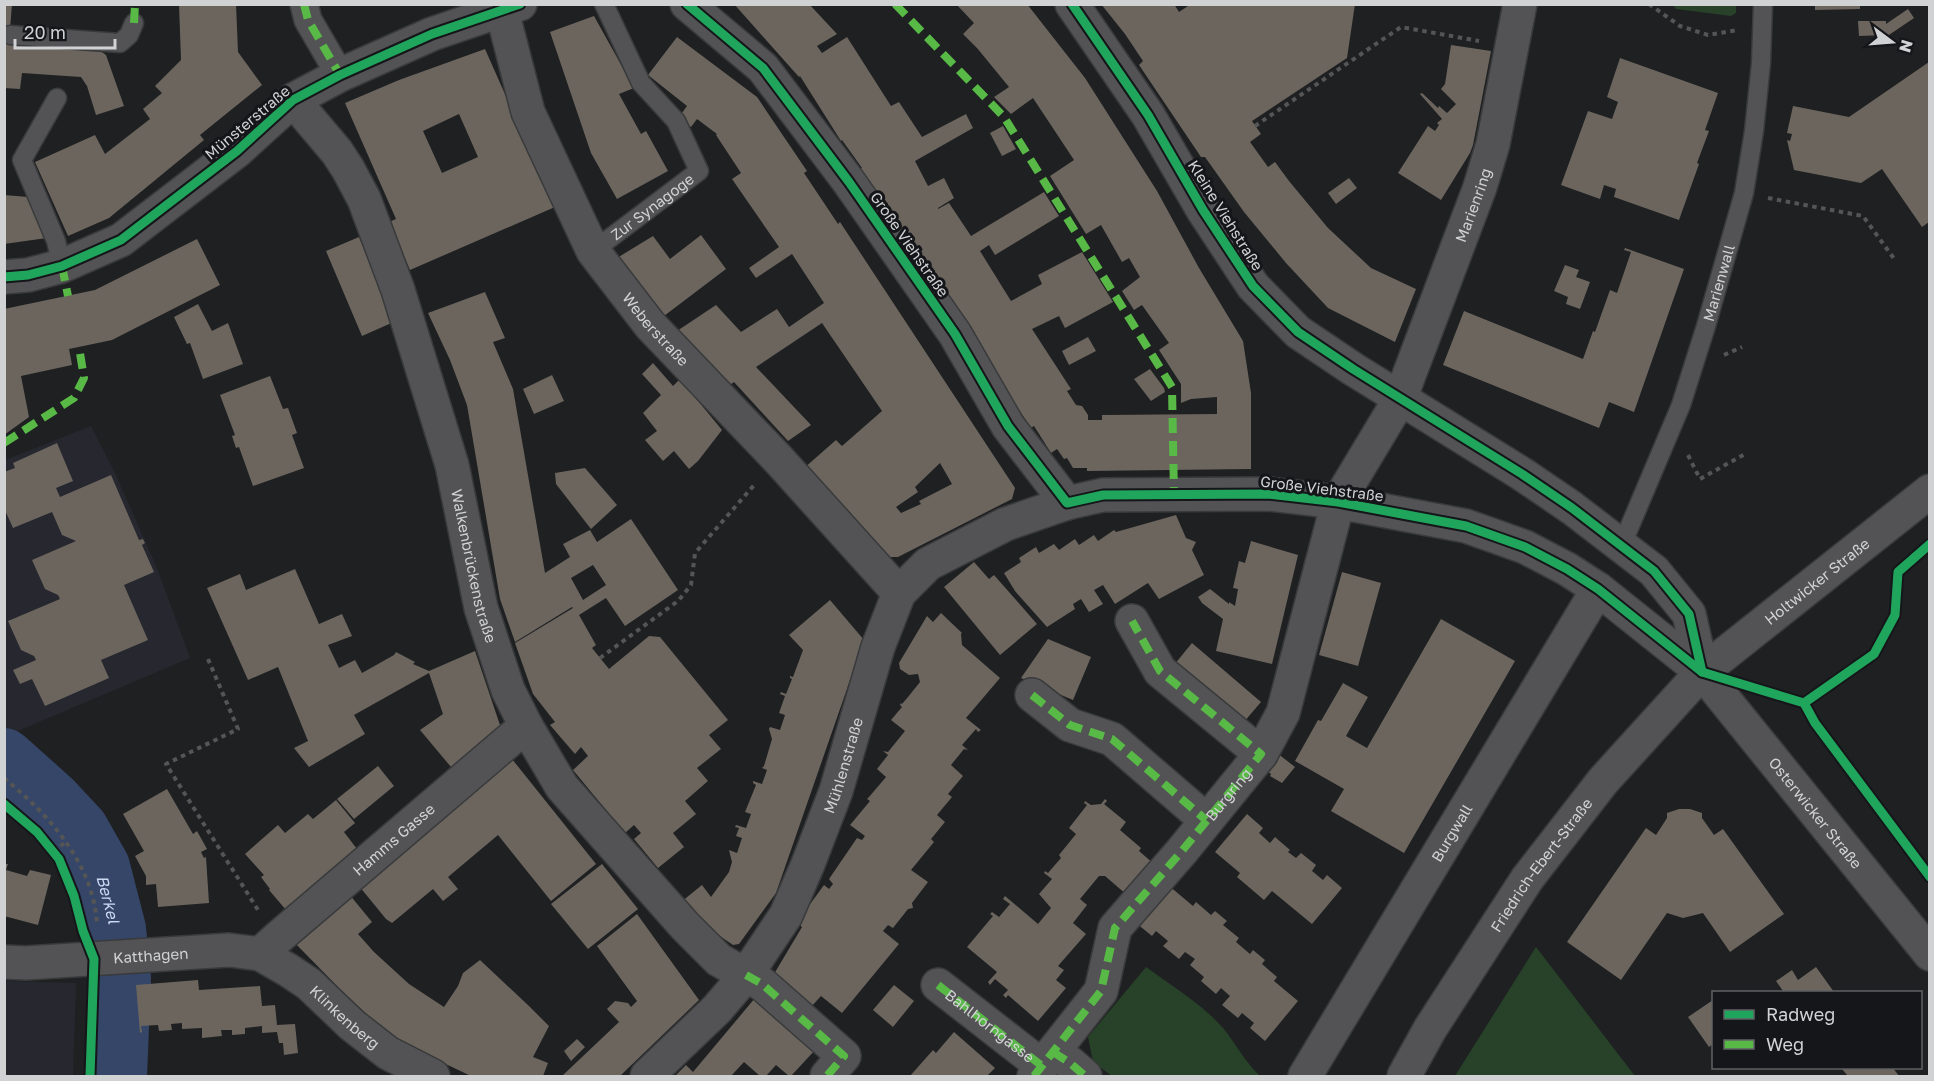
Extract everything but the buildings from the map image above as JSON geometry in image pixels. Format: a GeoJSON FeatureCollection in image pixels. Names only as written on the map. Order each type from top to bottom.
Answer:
{"type":"FeatureCollection","features":[{"type":"Feature","properties":{"kind":"street"},"geometry":{"type":"LineString","coordinates":[[304,4],[308,20],[340,75]]}},
{"type":"Feature","properties":{"kind":"street","name":"Große Viehstraße"},"geometry":{"type":"LineString","coordinates":[[687,4],[763,68],[862,201],[955,334],[1008,426],[1066,503],[1103,495],[1268,494],[1338,502],[1466,526],[1525,548],[1567,569],[1598,589],[1702,672]]}},
{"type":"Feature","properties":{"kind":"street","name":"Kleine Viehstraße"},"geometry":{"type":"LineString","coordinates":[[1072,4],[1148,115],[1203,210],[1253,286],[1298,332],[1400,399]]}},
{"type":"Feature","properties":{"kind":"street","name":"Marienring"},"geometry":{"type":"LineString","coordinates":[[1400,399],[1480,187],[1493,144],[1520,4]]}},
{"type":"Feature","properties":{"kind":"street","name":"Münsterstraße"},"geometry":{"type":"LineString","coordinates":[[4,277],[28,275],[62,266],[121,240],[237,151],[293,100],[340,75],[432,34],[511,8]]}},
{"type":"Feature","properties":{"kind":"street","name":"Weberstraße"},"geometry":{"type":"LineString","coordinates":[[511,8],[528,112],[593,251],[650,325],[779,460],[900,593]]}},
{"type":"Feature","properties":{"kind":"street","name":"Walkenbrückenstraße"},"geometry":{"type":"LineString","coordinates":[[293,100],[337,152],[348,169],[364,199],[398,290],[452,465],[481,608],[508,690],[526,726],[562,787],[685,926],[719,960],[762,984],[844,1056],[827,1077]]}},
{"type":"Feature","properties":{"kind":"street"},"geometry":{"type":"LineString","coordinates":[[1338,502],[1400,399],[1564,502],[1654,571],[1689,614],[1702,672]]}},
{"type":"Feature","properties":{"kind":"street","name":"Holtwicker Straße"},"geometry":{"type":"LineString","coordinates":[[1702,672],[1929,491]]}},
{"type":"Feature","properties":{"kind":"street","name":"Burgring"},"geometry":{"type":"LineString","coordinates":[[1043,1065],[1101,991],[1115,928],[1182,851],[1261,754],[1283,713],[1338,502]]}},
{"type":"Feature","properties":{"kind":"street","name":"Mühlenstraße"},"geometry":{"type":"LineString","coordinates":[[647,1077],[717,1009],[746,975],[786,915],[836,791],[878,647],[900,593],[928,564],[1006,524],[1066,503]]}},
{"type":"Feature","properties":{"kind":"street","name":"Burgwall"},"geometry":{"type":"LineString","coordinates":[[1305,1077],[1598,589]]}},
{"type":"Feature","properties":{"kind":"street"},"geometry":{"type":"LineString","coordinates":[[1132,621],[1160,671],[1261,754]]}},
{"type":"Feature","properties":{"kind":"street","name":"Osterwicker Straße"},"geometry":{"type":"LineString","coordinates":[[1702,672],[1929,954]]}},
{"type":"Feature","properties":{"kind":"street","name":"Friedrich-Ebert-Straße"},"geometry":{"type":"LineString","coordinates":[[1404,1077],[1430,1029],[1527,879],[1603,781],[1702,672]]}},
{"type":"Feature","properties":{"kind":"street"},"geometry":{"type":"LineString","coordinates":[[1032,695],[1070,724],[1112,739],[1206,820]]}},
{"type":"Feature","properties":{"kind":"street","name":"Hamms Gasse"},"geometry":{"type":"LineString","coordinates":[[270,945],[526,726]]}},
{"type":"Feature","properties":{"kind":"street","name":"Katthagen"},"geometry":{"type":"LineString","coordinates":[[4,962],[26,963],[112,958],[270,945]]}},
{"type":"Feature","properties":{"kind":"street","name":"Klinkenberg"},"geometry":{"type":"LineString","coordinates":[[270,945],[352,1025],[388,1053],[433,1077]]}},
{"type":"Feature","properties":{"kind":"street","name":"Bahlhorngasse"},"geometry":{"type":"LineString","coordinates":[[938,985],[1043,1065]]}},
{"type":"Feature","properties":{"kind":"street"},"geometry":{"type":"LineString","coordinates":[[1043,1065],[1070,1062],[1085,1077]]}},
{"type":"Feature","properties":{"kind":"lane","name":"Zur Synagoge"},"geometry":{"type":"LineString","coordinates":[[593,251],[699,171],[676,121],[641,83],[604,4]]}},
{"type":"Feature","properties":{"kind":"lane","name":"Marienwall"},"geometry":{"type":"LineString","coordinates":[[1621,547],[1681,405],[1707,326],[1744,193],[1754,131],[1761,63],[1763,4]]}},
{"type":"Feature","properties":{"kind":"lane"},"geometry":{"type":"LineString","coordinates":[[10,35],[120,43],[129,35],[134,22]]}},
{"type":"Feature","properties":{"kind":"lane"},"geometry":{"type":"LineString","coordinates":[[57,98],[22,160],[56,241],[62,266]]}},
{"type":"Feature","properties":{"kind":"path"},"geometry":{"type":"LineString","coordinates":[[1649,4],[1680,26],[1708,35],[1762,27]]}},
{"type":"Feature","properties":{"kind":"path"},"geometry":{"type":"LineString","coordinates":[[1256,126],[1401,27],[1512,47]]}},
{"type":"Feature","properties":{"kind":"path"},"geometry":{"type":"LineString","coordinates":[[1744,193],[1863,216],[1895,260]]}},
{"type":"Feature","properties":{"kind":"path"},"geometry":{"type":"LineString","coordinates":[[1671,430],[1683,444],[1700,479],[1744,454]]}},
{"type":"Feature","properties":{"kind":"path"},"geometry":{"type":"LineString","coordinates":[[600,658],[678,601],[691,585],[695,554],[742,497],[779,460]]}},
{"type":"Feature","properties":{"kind":"path"},"geometry":{"type":"LineString","coordinates":[[208,659],[238,729],[166,764],[261,914],[270,945]]}},
{"type":"Feature","properties":{"kind":"path"},"geometry":{"type":"LineString","coordinates":[[4,778],[24,794],[43,814],[66,842],[80,864],[93,898],[98,931],[112,958]]}},
{"type":"Feature","properties":{"kind":"path"},"geometry":{"type":"LineString","coordinates":[[53,851],[66,842]]}},
{"type":"Feature","properties":{"kind":"shaded area"},"geometry":{"type":"Polygon","coordinates":[[[91,426],[116,475],[157,568],[190,658],[6,736],[5,460],[91,426]]]}},
{"type":"Feature","properties":{"kind":"shaded area"},"geometry":{"type":"Polygon","coordinates":[[[5,981],[76,983],[73,1076],[5,1076],[5,981]]]}},
{"type":"Feature","properties":{"kind":"green space"},"geometry":{"type":"Polygon","coordinates":[[[1673,5],[1736,5],[1736,13],[1731,16],[1676,9],[1673,5]]]}},
{"type":"Feature","properties":{"kind":"green space"},"geometry":{"type":"Polygon","coordinates":[[[1536,947],[1635,1076],[1455,1076],[1536,947]]]}},
{"type":"Feature","properties":{"kind":"green space"},"geometry":{"type":"Polygon","coordinates":[[[1146,967],[1215,1019],[1260,1076],[1112,1076],[1093,1062],[1088,1037],[1146,967]]]}},
{"type":"Feature","properties":{"kind":"waterway","name":"Berkel"},"geometry":{"type":"LineString","coordinates":[[4,758],[51,800],[79,830],[100,867],[116,929],[121,978],[117,1076]]}},
{"type":"Feature","properties":{"kind":"marked path"},"geometry":{"type":"LineString","coordinates":[[134,23],[135,4]]}},
{"type":"Feature","properties":{"kind":"marked path"},"geometry":{"type":"LineString","coordinates":[[304,4],[308,20],[340,75]]}},
{"type":"Feature","properties":{"kind":"marked path"},"geometry":{"type":"LineString","coordinates":[[895,4],[1004,117],[1172,387],[1174,495]]}},
{"type":"Feature","properties":{"kind":"marked path"},"geometry":{"type":"LineString","coordinates":[[62,266],[68,296]]}},
{"type":"Feature","properties":{"kind":"marked path"},"geometry":{"type":"LineString","coordinates":[[4,443],[74,398],[84,378],[79,347]]}},
{"type":"Feature","properties":{"kind":"marked path"},"geometry":{"type":"LineString","coordinates":[[1034,1076],[1101,991],[1115,928],[1182,851],[1261,754],[1160,671],[1132,621]]}},
{"type":"Feature","properties":{"kind":"marked path"},"geometry":{"type":"LineString","coordinates":[[1032,695],[1070,725],[1112,739],[1206,820]]}},
{"type":"Feature","properties":{"kind":"marked path"},"geometry":{"type":"LineString","coordinates":[[746,975],[762,984],[844,1056],[827,1076]]}},
{"type":"Feature","properties":{"kind":"marked path"},"geometry":{"type":"LineString","coordinates":[[938,985],[1042,1066]]}},
{"type":"Feature","properties":{"kind":"marked path"},"geometry":{"type":"LineString","coordinates":[[1053,1052],[1085,1076]]}},
{"type":"Feature","properties":{"kind":"cycle path"},"geometry":{"type":"LineString","coordinates":[[4,277],[28,275],[62,266],[121,240],[237,151],[293,100],[340,75],[432,34],[520,4]]}},
{"type":"Feature","properties":{"kind":"cycle path"},"geometry":{"type":"LineString","coordinates":[[687,4],[763,68],[849,182],[955,334],[1008,426],[1067,503],[1103,495],[1268,494],[1338,502],[1466,526],[1525,547],[1567,569],[1598,589],[1702,672],[1804,703],[1815,723],[1930,877]]}},
{"type":"Feature","properties":{"kind":"cycle path"},"geometry":{"type":"LineString","coordinates":[[1072,4],[1148,115],[1203,210],[1253,286],[1298,332],[1353,369],[1522,474],[1572,508],[1654,571],[1689,614],[1702,672]]}},
{"type":"Feature","properties":{"kind":"cycle path"},"geometry":{"type":"LineString","coordinates":[[1804,703],[1874,654],[1895,615],[1898,572],[1930,544]]}},
{"type":"Feature","properties":{"kind":"cycle path"},"geometry":{"type":"LineString","coordinates":[[4,804],[37,832],[59,859],[74,896],[83,931],[94,959],[90,1076]]}}]}
